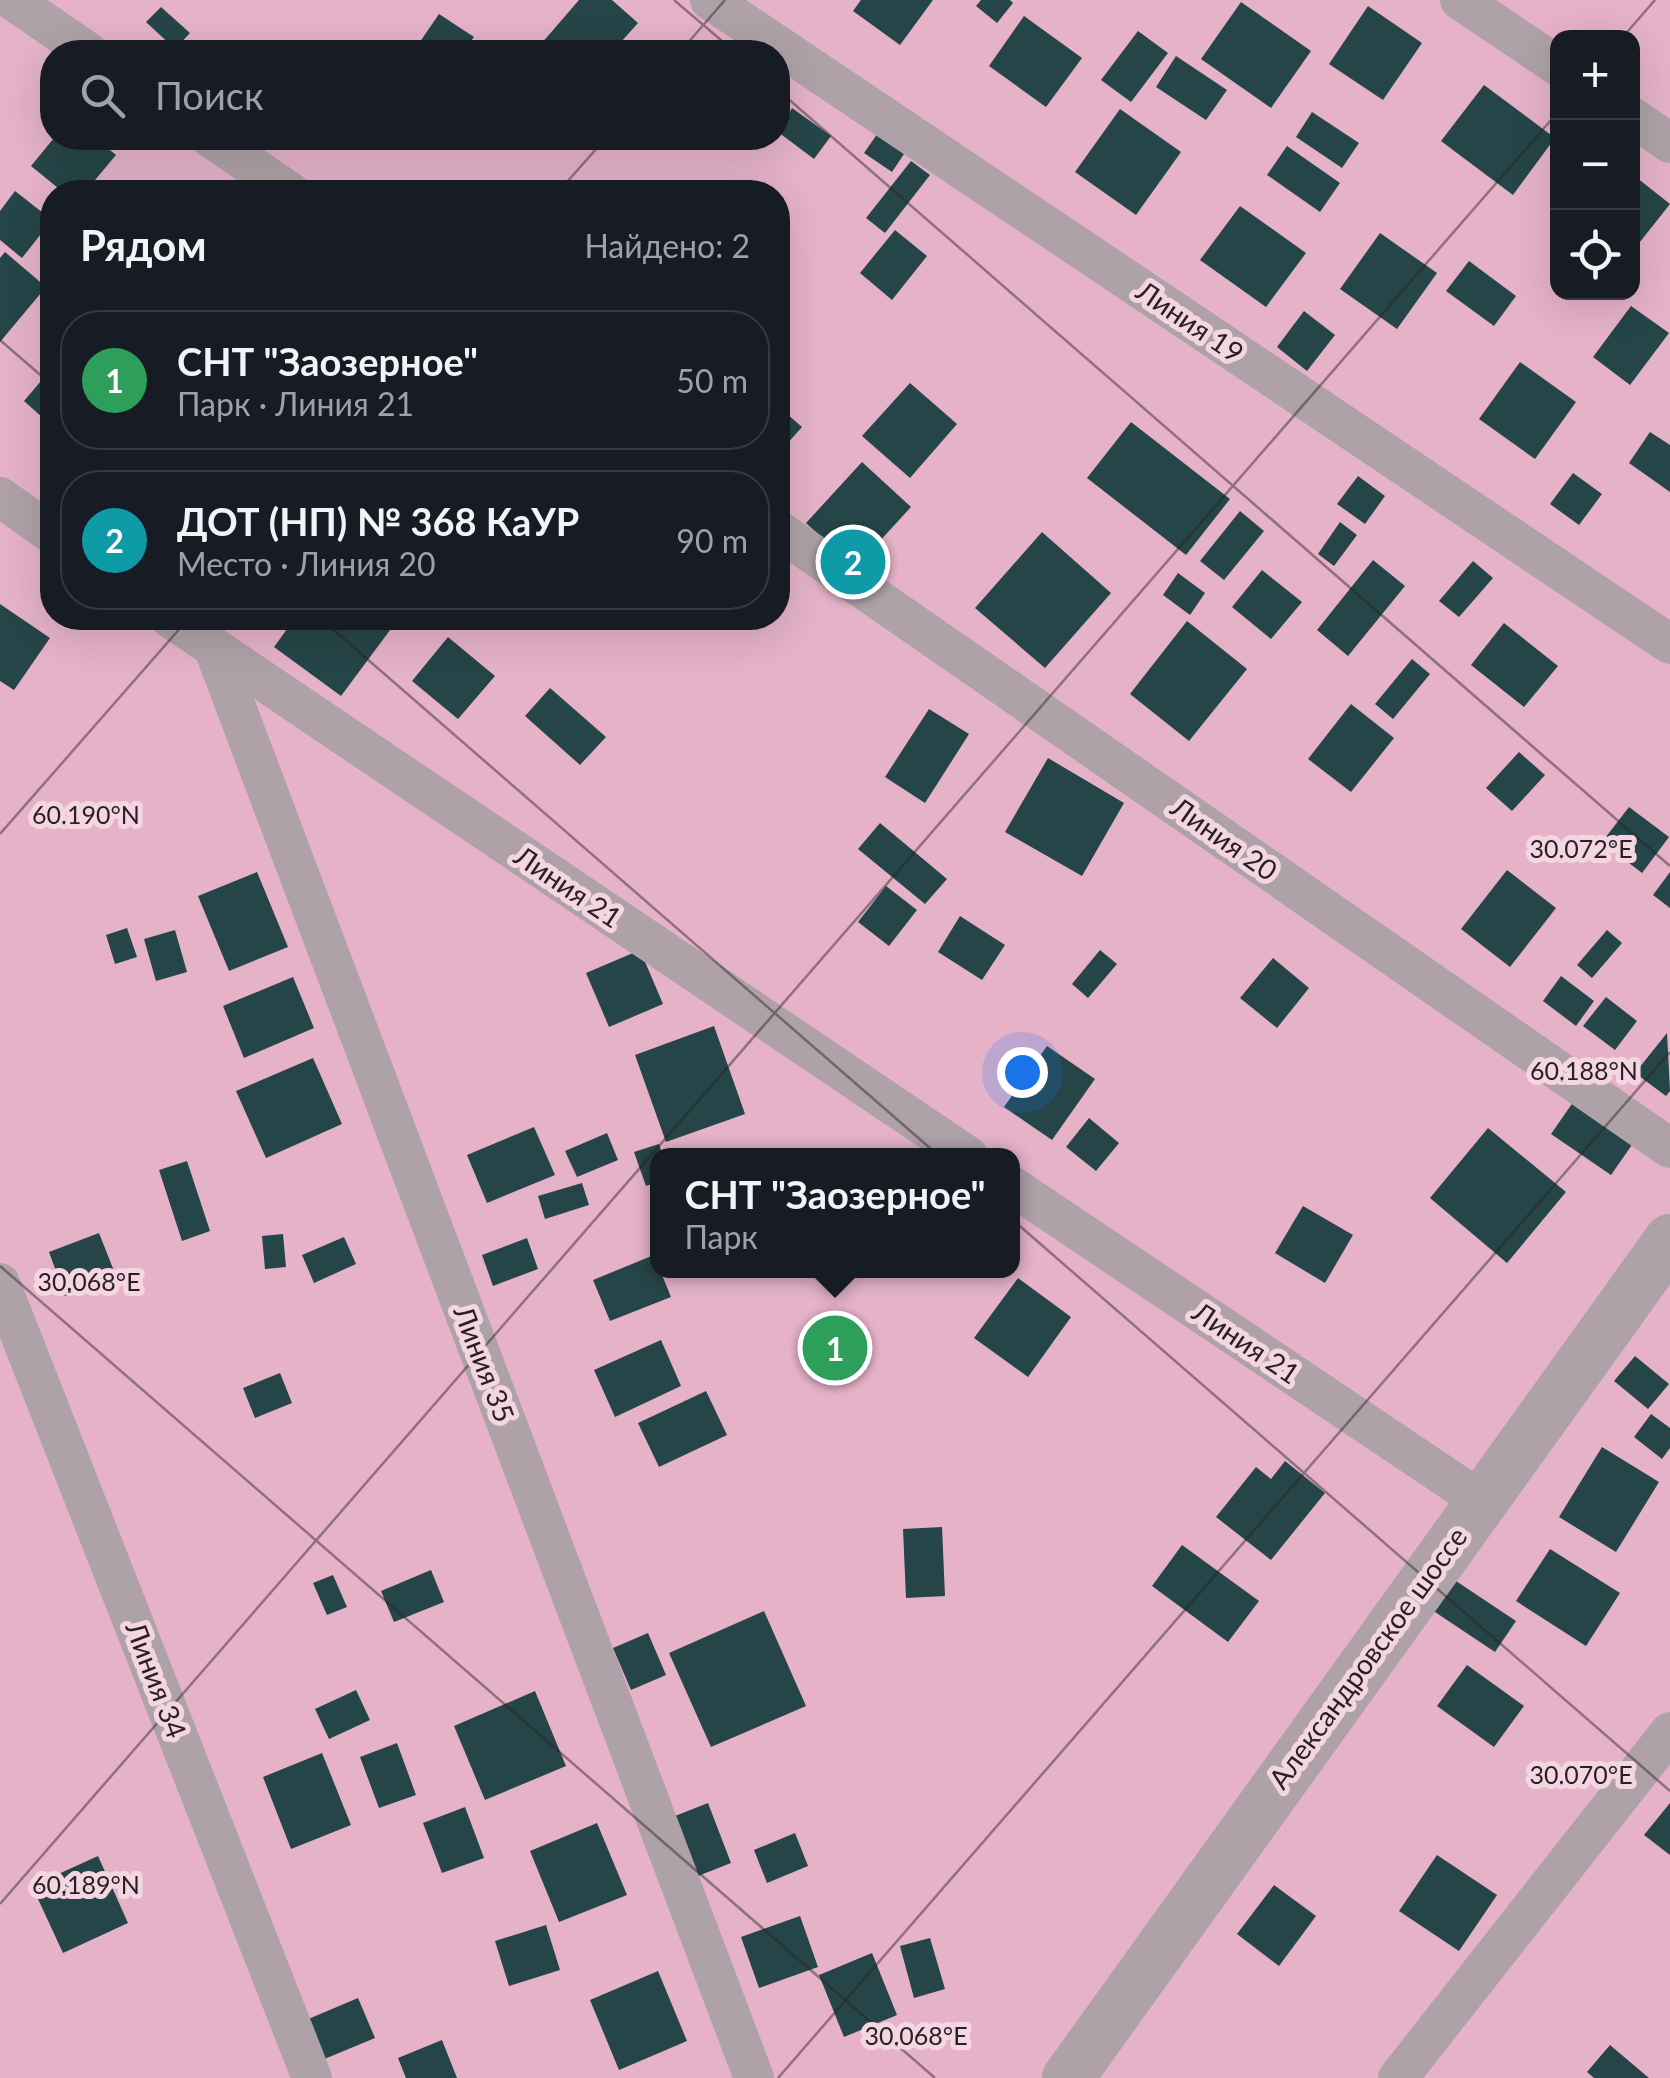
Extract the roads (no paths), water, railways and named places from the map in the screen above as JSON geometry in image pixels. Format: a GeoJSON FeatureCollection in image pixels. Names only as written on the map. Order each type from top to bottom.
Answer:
{"type":"FeatureCollection","features":[{"type":"Feature","properties":{"kind":"street"},"geometry":{"type":"LineString","coordinates":[[12,0],[70,40]]}},
{"type":"Feature","properties":{"kind":"street","name":"Линия 19"},"geometry":{"type":"LineString","coordinates":[[710,0],[770,40]]}},
{"type":"Feature","properties":{"kind":"street"},"geometry":{"type":"LineString","coordinates":[[1460,0],[1550,61]]}},
{"type":"Feature","properties":{"kind":"street","name":"Линия 19"},"geometry":{"type":"LineString","coordinates":[[790,54],[1670,644]]}},
{"type":"Feature","properties":{"kind":"street"},"geometry":{"type":"LineString","coordinates":[[1637,120],[1670,142]]}},
{"type":"Feature","properties":{"kind":"street"},"geometry":{"type":"LineString","coordinates":[[229,150],[272,180]]}},
{"type":"Feature","properties":{"kind":"street"},"geometry":{"type":"LineString","coordinates":[[0,497],[40,525]]}},
{"type":"Feature","properties":{"kind":"street","name":"Линия 20"},"geometry":{"type":"LineString","coordinates":[[790,538],[1670,1148]]}},
{"type":"Feature","properties":{"kind":"street","name":"Линия 21"},"geometry":{"type":"LineString","coordinates":[[187,630],[956,1148]]}},
{"type":"Feature","properties":{"kind":"street","name":"Линия 35"},"geometry":{"type":"LineString","coordinates":[[214,649],[754,2078]]}},
{"type":"Feature","properties":{"kind":"street","name":"Линия 21"},"geometry":{"type":"LineString","coordinates":[[1020,1191],[1480,1500]]}},
{"type":"Feature","properties":{"kind":"street","name":"Александровское шоссе"},"geometry":{"type":"LineString","coordinates":[[1068,2078],[1670,1240]]}},
{"type":"Feature","properties":{"kind":"street","name":"Линия 34"},"geometry":{"type":"LineString","coordinates":[[0,1283],[312,2078]]}},
{"type":"Feature","properties":{"kind":"street"},"geometry":{"type":"LineString","coordinates":[[1398,2078],[1670,1732]]}},
{"type":"Feature","properties":{"kind":"place","name":"ДОТ (НП) № 368 КаУР"},"geometry":{"type":"Point","coordinates":[853,562]}},
{"type":"Feature","properties":{"kind":"place","name":"СНТ \"Заозерное\""},"geometry":{"type":"Point","coordinates":[835,1348]}}]}
